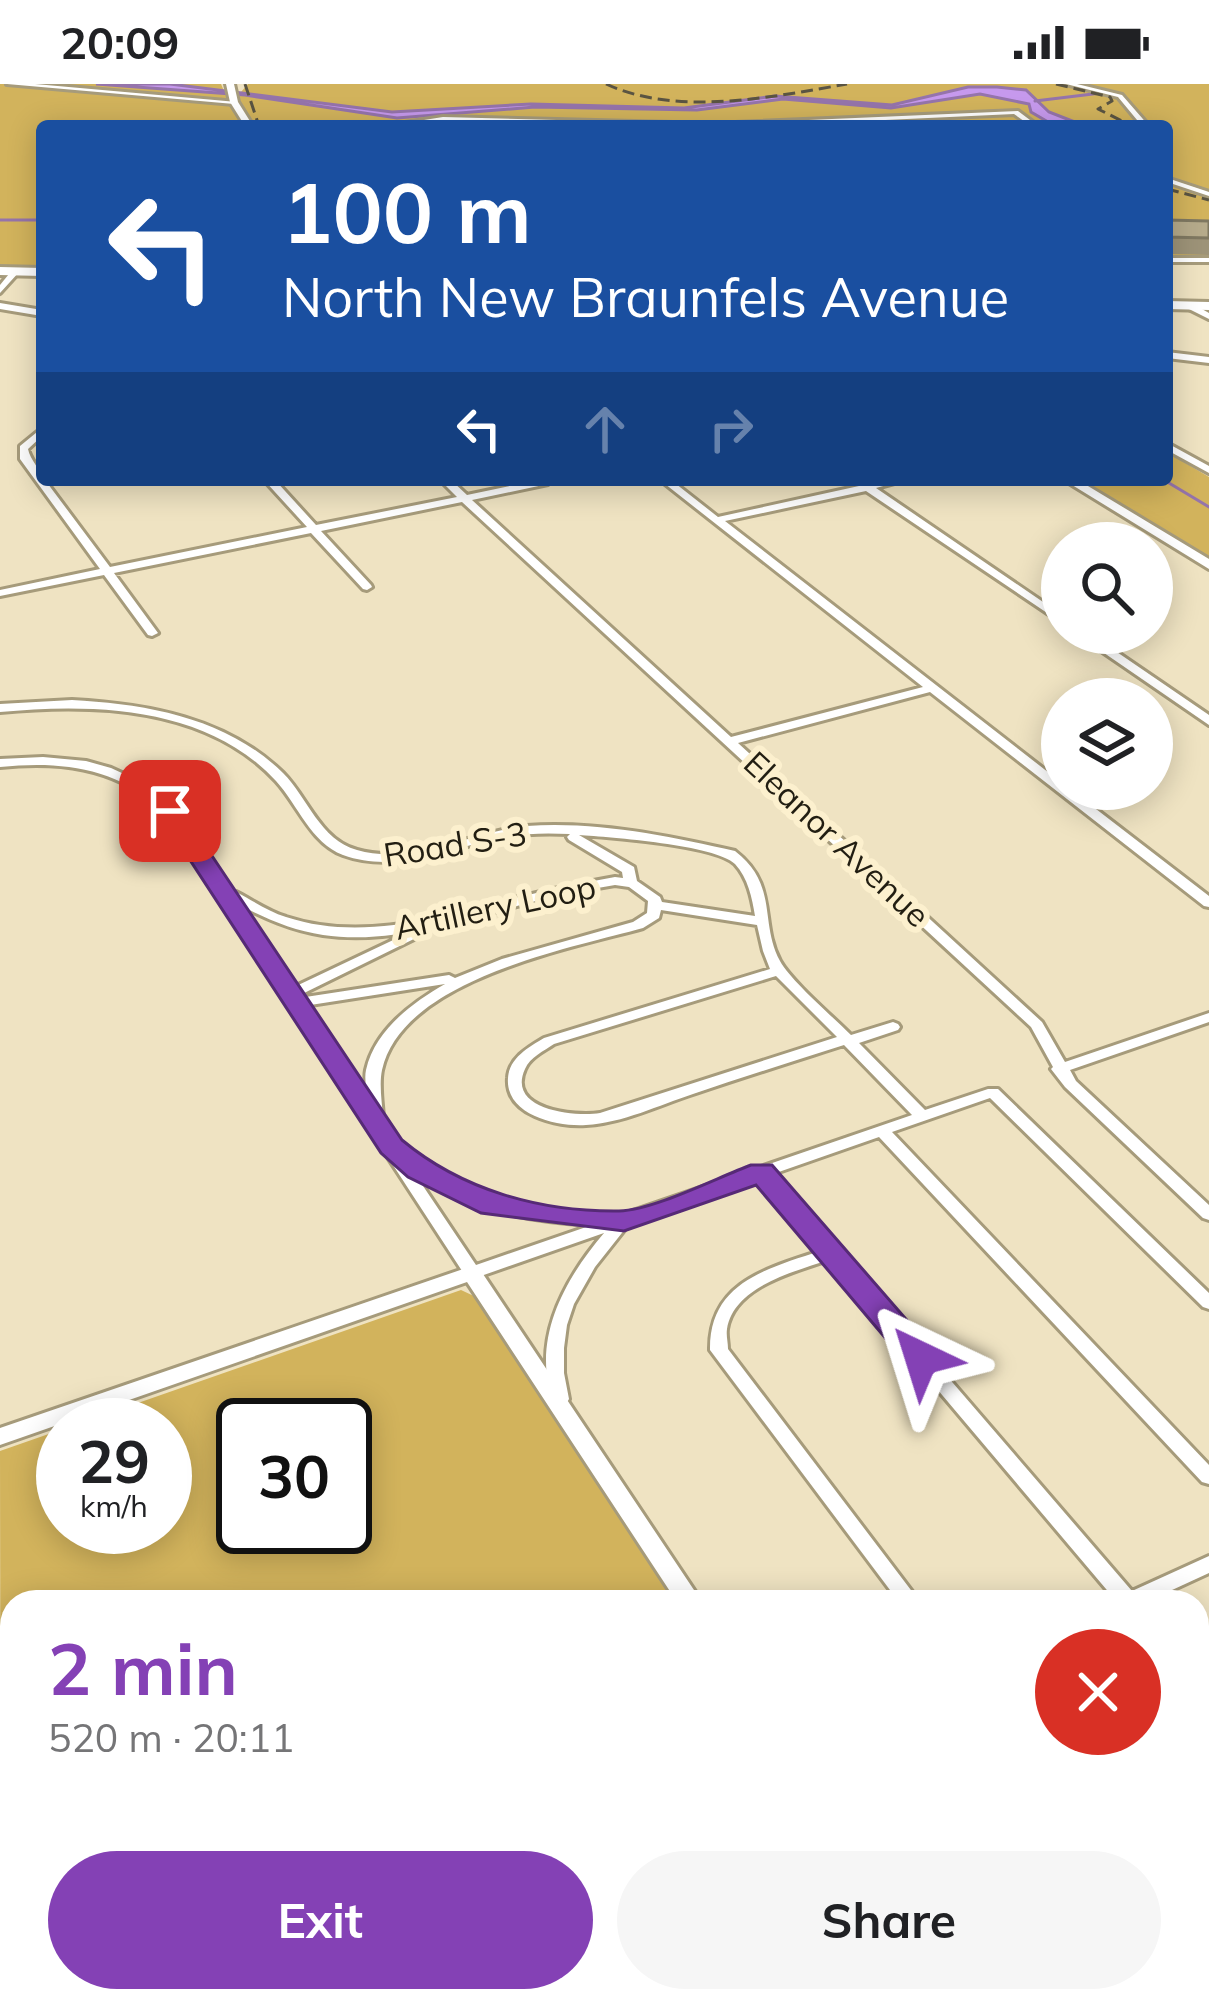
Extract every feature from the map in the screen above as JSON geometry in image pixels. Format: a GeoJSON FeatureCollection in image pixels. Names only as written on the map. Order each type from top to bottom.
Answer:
{"type":"FeatureCollection","features":[{"type":"Feature","properties":{"kind":"main road"},"geometry":{"type":"LineString","coordinates":[[1173,305],[1209,306]]}},
{"type":"Feature","properties":{"kind":"street"},"geometry":{"type":"LineString","coordinates":[[10,84],[232,92]]}},
{"type":"Feature","properties":{"kind":"street"},"geometry":{"type":"LineString","coordinates":[[216,84],[232,92],[246,120]]}},
{"type":"Feature","properties":{"kind":"street"},"geometry":{"type":"LineString","coordinates":[[1069,84],[1120,96],[1141,120]]}},
{"type":"Feature","properties":{"kind":"street"},"geometry":{"type":"LineString","coordinates":[[847,120],[1016,112],[1027,120]]}},
{"type":"Feature","properties":{"kind":"street"},"geometry":{"type":"LineString","coordinates":[[430,120],[512,120]]}},
{"type":"Feature","properties":{"kind":"street"},"geometry":{"type":"LineString","coordinates":[[1186,187],[1209,184]]}},
{"type":"Feature","properties":{"kind":"street"},"geometry":{"type":"LineString","coordinates":[[1173,185],[1209,194]]}},
{"type":"Feature","properties":{"kind":"street"},"geometry":{"type":"LineString","coordinates":[[1173,260],[1209,260]]}},
{"type":"Feature","properties":{"kind":"street"},"geometry":{"type":"LineString","coordinates":[[0,290],[8,271]]}},
{"type":"Feature","properties":{"kind":"street"},"geometry":{"type":"LineString","coordinates":[[1188,305],[1209,316]]}},
{"type":"Feature","properties":{"kind":"street"},"geometry":{"type":"LineString","coordinates":[[0,306],[36,312]]}},
{"type":"Feature","properties":{"kind":"street"},"geometry":{"type":"LineString","coordinates":[[1173,356],[1209,360]]}},
{"type":"Feature","properties":{"kind":"street"},"geometry":{"type":"LineString","coordinates":[[36,436],[23,448],[36,474]]}},
{"type":"Feature","properties":{"kind":"street"},"geometry":{"type":"LineString","coordinates":[[1173,449],[1209,470]]}},
{"type":"Feature","properties":{"kind":"street"},"geometry":{"type":"LineString","coordinates":[[45,486],[152,633]]}},
{"type":"Feature","properties":{"kind":"street"},"geometry":{"type":"LineString","coordinates":[[273,486],[367,587]]}},
{"type":"Feature","properties":{"kind":"street","name":"Eleanor Avenue"},"geometry":{"type":"LineString","coordinates":[[451,486],[1037,1025],[1059,1069],[1209,1214]]}},
{"type":"Feature","properties":{"kind":"street"},"geometry":{"type":"LineString","coordinates":[[0,593],[523,486]]}},
{"type":"Feature","properties":{"kind":"street"},"geometry":{"type":"LineString","coordinates":[[673,486],[1041,773]]}},
{"type":"Feature","properties":{"kind":"street"},"geometry":{"type":"LineString","coordinates":[[716,520],[850,486]]}},
{"type":"Feature","properties":{"kind":"street"},"geometry":{"type":"LineString","coordinates":[[866,486],[1041,606]]}},
{"type":"Feature","properties":{"kind":"street"},"geometry":{"type":"LineString","coordinates":[[1080,486],[1209,565]]}},
{"type":"Feature","properties":{"kind":"street"},"geometry":{"type":"LineString","coordinates":[[1112,654],[1209,721]]}},
{"type":"Feature","properties":{"kind":"street"},"geometry":{"type":"LineString","coordinates":[[731,741],[932,688]]}},
{"type":"Feature","properties":{"kind":"street","name":"Road S-3"},"geometry":{"type":"LineString","coordinates":[[0,708],[112,706],[196,724],[246,750],[277,774],[332,844],[372,858],[409,857],[523,830],[730,854],[747,863],[755,877],[760,921],[780,970],[923,1117]]}},
{"type":"Feature","properties":{"kind":"street"},"geometry":{"type":"LineString","coordinates":[[0,763],[45,760],[89,765],[143,786],[170,811],[682,1590]]}},
{"type":"Feature","properties":{"kind":"street"},"geometry":{"type":"LineString","coordinates":[[1089,810],[1209,903]]}},
{"type":"Feature","properties":{"kind":"street"},"geometry":{"type":"LineString","coordinates":[[566,833],[629,869],[629,884]]}},
{"type":"Feature","properties":{"kind":"street","name":"Artillery Loop"},"geometry":{"type":"LineString","coordinates":[[221,888],[267,914],[338,931],[401,931],[451,923],[589,884],[629,884],[656,904],[654,915],[638,925],[475,974],[420,1003],[381,1049],[371,1090],[377,1126]]}},
{"type":"Feature","properties":{"kind":"street"},"geometry":{"type":"LineString","coordinates":[[656,904],[760,921]]}},
{"type":"Feature","properties":{"kind":"street"},"geometry":{"type":"LineString","coordinates":[[294,998],[380,949],[451,923]]}},
{"type":"Feature","properties":{"kind":"street"},"geometry":{"type":"LineString","coordinates":[[780,970],[549,1041],[528,1052],[513,1072],[514,1089],[526,1104],[548,1116],[603,1118],[892,1027]]}},
{"type":"Feature","properties":{"kind":"street"},"geometry":{"type":"LineString","coordinates":[[294,998],[475,974]]}},
{"type":"Feature","properties":{"kind":"street"},"geometry":{"type":"LineString","coordinates":[[1059,1069],[1201,1020],[1209,1037]]}},
{"type":"Feature","properties":{"kind":"street"},"geometry":{"type":"LineString","coordinates":[[0,1437],[993,1092],[1209,1303]]}},
{"type":"Feature","properties":{"kind":"street"},"geometry":{"type":"LineString","coordinates":[[882,1131],[1209,1478]]}},
{"type":"Feature","properties":{"kind":"street"},"geometry":{"type":"LineString","coordinates":[[392,1147],[436,1182],[491,1206],[624,1221]]}},
{"type":"Feature","properties":{"kind":"street"},"geometry":{"type":"LineString","coordinates":[[762,1172],[1119,1590]]}},
{"type":"Feature","properties":{"kind":"street"},"geometry":{"type":"LineString","coordinates":[[568,1418],[553,1361],[556,1324],[573,1283],[624,1221]]}},
{"type":"Feature","properties":{"kind":"street"},"geometry":{"type":"LineString","coordinates":[[831,1253],[729,1299],[715,1326],[719,1350],[901,1590]]}},
{"type":"Feature","properties":{"kind":"street"},"geometry":{"type":"LineString","coordinates":[[1152,1590],[1209,1564]]}},
{"type":"Feature","properties":{"kind":"shaded area"},"geometry":{"type":"Polygon","coordinates":[[[0,84],[221,84],[224,91],[241,92],[248,84],[1209,84],[1209,258],[1173,257],[1173,120],[36,120],[36,267],[0,265],[0,84]]]}},
{"type":"Feature","properties":{"kind":"shaded area"},"geometry":{"type":"Polygon","coordinates":[[[96,84],[170,84],[392,112],[531,104],[684,108],[775,96],[892,105],[968,87],[997,87],[1026,90],[1049,112],[1070,120],[1045,120],[1031,112],[1029,104],[980,94],[891,108],[783,99],[697,110],[535,107],[397,118],[245,95],[96,84]]]}},
{"type":"Feature","properties":{"kind":"shaded area"},"geometry":{"type":"Polygon","coordinates":[[[1173,456],[1209,477],[1209,558],[1173,536],[1173,522],[1150,522],[1091,486],[1173,486],[1173,456]]]}},
{"type":"Feature","properties":{"kind":"shaded area"},"geometry":{"type":"Polygon","coordinates":[[[461,1290],[476,1297],[668,1590],[0,1590],[0,1451],[36,1438],[36,1554],[192,1554],[192,1398],[152,1398],[461,1290]]]}},
{"type":"Feature","properties":{"kind":"building"},"geometry":{"type":"Polygon","coordinates":[[[1173,220],[1209,221],[1209,238],[1173,237],[1173,220]]]}},
{"type":"Feature","properties":{"kind":"waterway"},"geometry":{"type":"LineString","coordinates":[[1035,101],[1101,93]]}},
{"type":"Feature","properties":{"kind":"waterway"},"geometry":{"type":"LineString","coordinates":[[0,220],[36,220]]}},
{"type":"Feature","properties":{"kind":"waterway"},"geometry":{"type":"LineString","coordinates":[[1173,485],[1209,507]]}},
{"type":"Feature","properties":{"kind":"railway"},"geometry":{"type":"LineString","coordinates":[[245,84],[257,120]]}},
{"type":"Feature","properties":{"kind":"railway"},"geometry":{"type":"LineString","coordinates":[[606,84],[663,100],[694,102],[847,84]]}},
{"type":"Feature","properties":{"kind":"railway"},"geometry":{"type":"LineString","coordinates":[[1056,84],[1110,97],[1112,101],[1098,109],[1120,120]]}},
{"type":"Feature","properties":{"kind":"railway"},"geometry":{"type":"LineString","coordinates":[[1173,191],[1209,200]]}},
{"type":"Feature","properties":{"kind":"route"},"geometry":{"type":"LineString","coordinates":[[170,811],[392,1147],[419,1170],[491,1206],[534,1215],[624,1221],[762,1172],[921,1358]]}}]}
